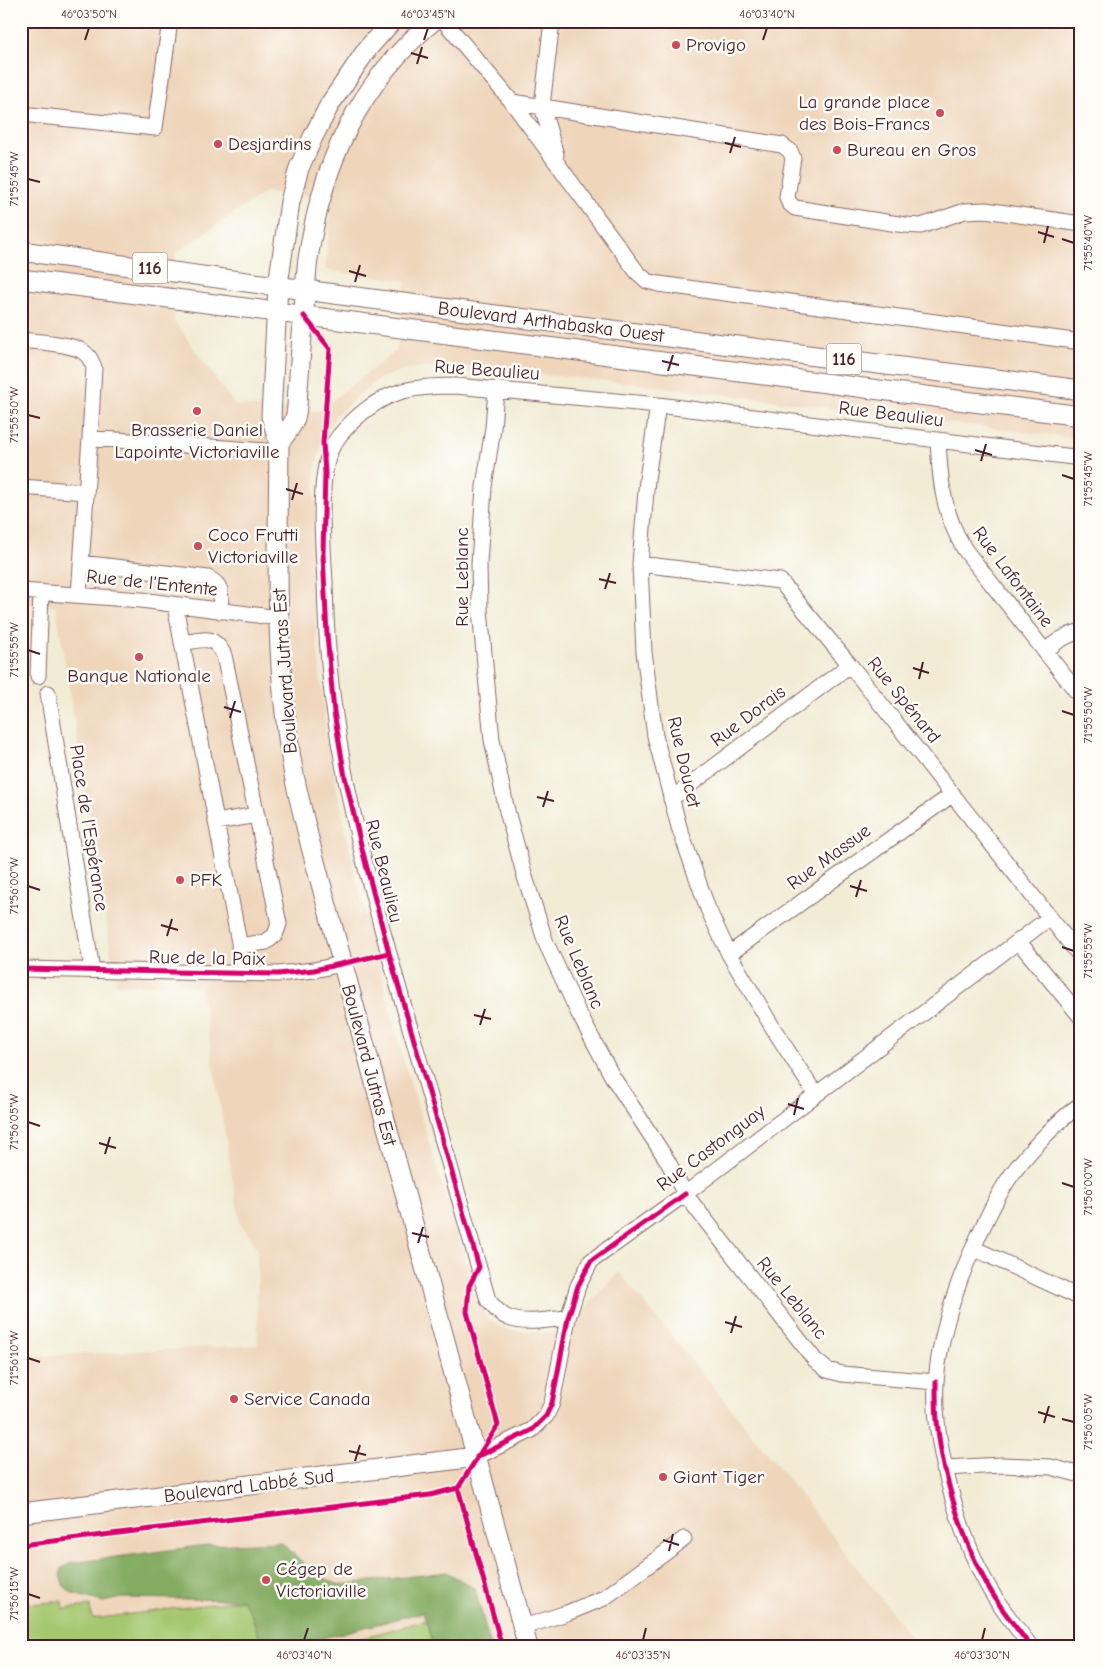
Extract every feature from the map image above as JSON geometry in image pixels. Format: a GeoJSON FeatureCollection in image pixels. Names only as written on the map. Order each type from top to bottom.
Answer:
{"type":"FeatureCollection","features":[{"type":"Feature","properties":{"kind":"main road","name":"Boulevard Jutras Est"},"geometry":{"type":"LineString","coordinates":[[392,21],[368,48],[330,104],[303,160],[290,202],[278,285],[271,416],[279,448],[279,618],[284,698],[293,769],[311,847],[528,1647]]}},
{"type":"Feature","properties":{"kind":"main road"},"geometry":{"type":"LineString","coordinates":[[279,448],[295,419],[308,260],[326,177],[339,144],[357,108],[412,39],[433,21]]}},
{"type":"Feature","properties":{"kind":"main road","name":"Boulevard Arthabaska Ouest"},"geometry":{"type":"LineString","coordinates":[[21,251],[356,297],[1081,390]]}},
{"type":"Feature","properties":{"kind":"main road","name":"Boulevard Arthabaska Ouest"},"geometry":{"type":"LineString","coordinates":[[21,279],[1081,416]]}},
{"type":"Feature","properties":{"kind":"main road","name":"Boulevard Labbé Sud"},"geometry":{"type":"LineString","coordinates":[[21,1513],[476,1457]]}},
{"type":"Feature","properties":{"kind":"street"},"geometry":{"type":"LineString","coordinates":[[21,114],[154,128],[170,21]]}},
{"type":"Feature","properties":{"kind":"street"},"geometry":{"type":"LineString","coordinates":[[444,21],[512,102],[637,272],[647,281],[1081,342]]}},
{"type":"Feature","properties":{"kind":"street"},"geometry":{"type":"LineString","coordinates":[[552,21],[542,106],[559,166]]}},
{"type":"Feature","properties":{"kind":"street"},"geometry":{"type":"LineString","coordinates":[[512,102],[782,145],[790,151],[793,158],[787,197],[789,203],[795,208],[921,226],[965,211],[985,210],[1081,224]]}},
{"type":"Feature","properties":{"kind":"street"},"geometry":{"type":"LineString","coordinates":[[21,340],[81,350],[90,357],[94,367],[79,595]]}},
{"type":"Feature","properties":{"kind":"street","name":"Rue Beaulieu"},"geometry":{"type":"LineString","coordinates":[[568,1318],[526,1321],[510,1319],[488,1300],[392,963],[345,777],[334,712],[327,635],[323,554],[323,495],[329,453],[338,436],[370,407],[393,393],[423,386],[456,386],[658,405],[1081,458]]}},
{"type":"Feature","properties":{"kind":"street","name":"Rue Leblanc"},"geometry":{"type":"LineString","coordinates":[[496,390],[493,428],[484,487],[479,564],[480,610],[492,740],[507,811],[546,943],[578,1012],[612,1076],[667,1160],[685,1194],[816,1360],[827,1370],[842,1374],[936,1382]]}},
{"type":"Feature","properties":{"kind":"street","name":"Rue Doucet"},"geometry":{"type":"LineString","coordinates":[[658,405],[647,479],[640,564],[644,652],[655,736],[679,827],[708,909],[729,954],[816,1095]]}},
{"type":"Feature","properties":{"kind":"street"},"geometry":{"type":"LineString","coordinates":[[90,438],[279,448]]}},
{"type":"Feature","properties":{"kind":"street","name":"Rue Lafontaine"},"geometry":{"type":"LineString","coordinates":[[938,440],[942,488],[954,532],[965,550],[1081,697]]}},
{"type":"Feature","properties":{"kind":"street"},"geometry":{"type":"LineString","coordinates":[[21,487],[86,492]]}},
{"type":"Feature","properties":{"kind":"street"},"geometry":{"type":"LineString","coordinates":[[81,563],[208,578],[219,585],[221,592],[220,611]]}},
{"type":"Feature","properties":{"kind":"street","name":"Rue Spénard"},"geometry":{"type":"LineString","coordinates":[[640,564],[780,581],[850,665],[1081,957]]}},
{"type":"Feature","properties":{"kind":"street","name":"Rue de l'Entente"},"geometry":{"type":"LineString","coordinates":[[21,591],[175,605],[279,618]]}},
{"type":"Feature","properties":{"kind":"street"},"geometry":{"type":"LineString","coordinates":[[38,676],[41,592]]}},
{"type":"Feature","properties":{"kind":"street"},"geometry":{"type":"LineString","coordinates":[[175,605],[245,974]]}},
{"type":"Feature","properties":{"kind":"street"},"geometry":{"type":"LineString","coordinates":[[1045,652],[1057,641],[1069,634],[1081,631]]}},
{"type":"Feature","properties":{"kind":"street"},"geometry":{"type":"LineString","coordinates":[[182,643],[210,639],[219,644],[224,655],[279,924],[275,935],[266,942],[240,946]]}},
{"type":"Feature","properties":{"kind":"street","name":"Rue Dorais"},"geometry":{"type":"LineString","coordinates":[[671,799],[850,665]]}},
{"type":"Feature","properties":{"kind":"street","name":"Place de l'Espérance"},"geometry":{"type":"LineString","coordinates":[[48,693],[92,970]]}},
{"type":"Feature","properties":{"kind":"street","name":"Rue Massue"},"geometry":{"type":"LineString","coordinates":[[729,954],[953,794]]}},
{"type":"Feature","properties":{"kind":"street"},"geometry":{"type":"LineString","coordinates":[[216,822],[257,815]]}},
{"type":"Feature","properties":{"kind":"street","name":"Rue Castonguay"},"geometry":{"type":"LineString","coordinates":[[476,1457],[532,1430],[546,1416],[552,1403],[568,1318],[578,1286],[591,1261],[685,1194],[1050,918]]}},
{"type":"Feature","properties":{"kind":"street"},"geometry":{"type":"LineString","coordinates":[[1019,942],[1081,1017]]}},
{"type":"Feature","properties":{"kind":"street","name":"Rue de la Paix"},"geometry":{"type":"LineString","coordinates":[[21,970],[245,974],[287,973],[342,964]]}},
{"type":"Feature","properties":{"kind":"street"},"geometry":{"type":"LineString","coordinates":[[1031,1647],[997,1601],[975,1560],[944,1468],[937,1420],[936,1382],[941,1347],[953,1300],[973,1248],[1008,1180],[1036,1146],[1081,1104]]}},
{"type":"Feature","properties":{"kind":"street"},"geometry":{"type":"LineString","coordinates":[[973,1248],[1081,1298]]}},
{"type":"Feature","properties":{"kind":"street"},"geometry":{"type":"LineString","coordinates":[[944,1468],[1002,1465],[1052,1467],[1081,1475]]}},
{"type":"Feature","properties":{"kind":"street"},"geometry":{"type":"LineString","coordinates":[[523,1627],[604,1598],[684,1539]]}},
{"type":"Feature","properties":{"kind":"shaded area"},"geometry":{"type":"Polygon","coordinates":[[[21,21],[1081,21],[1081,439],[656,386],[451,365],[404,369],[377,380],[336,415],[322,442],[315,472],[314,611],[327,743],[356,878],[401,1052],[479,1304],[489,1319],[504,1329],[562,1333],[619,1272],[774,1461],[919,1647],[21,1647],[21,1357],[258,1345],[257,1248],[240,1223],[200,986],[116,984],[56,607],[21,603],[21,21]],[[265,192],[176,253],[174,321],[235,405],[318,411],[397,350],[406,281],[325,270],[331,197],[265,192]]]}},
{"type":"Feature","properties":{"kind":"green space"},"geometry":{"type":"Polygon","coordinates":[[[281,1542],[313,1572],[339,1585],[447,1572],[475,1589],[491,1647],[434,1647],[423,1612],[289,1647],[262,1647],[252,1616],[243,1600],[121,1598],[103,1602],[73,1594],[64,1586],[60,1576],[62,1568],[71,1563],[207,1545],[281,1542]]]}},
{"type":"Feature","properties":{"kind":"green space"},"geometry":{"type":"Polygon","coordinates":[[[21,1596],[32,1604],[62,1601],[63,1609],[90,1606],[92,1619],[243,1600],[252,1616],[262,1647],[21,1647],[21,1596]]]}},
{"type":"Feature","properties":{"kind":"green space"},"geometry":{"type":"Polygon","coordinates":[[[426,1620],[433,1647],[330,1647],[426,1620]]]}},
{"type":"Feature","properties":{"kind":"cycle path"},"geometry":{"type":"LineString","coordinates":[[21,1545],[430,1495],[458,1488],[498,1425],[467,1312],[469,1286],[479,1267],[389,953],[345,777],[334,712],[327,635],[323,554],[325,473],[323,443],[330,349],[304,316]]}},
{"type":"Feature","properties":{"kind":"cycle path"},"geometry":{"type":"LineString","coordinates":[[21,969],[278,974],[314,970],[389,953]]}},
{"type":"Feature","properties":{"kind":"cycle path"},"geometry":{"type":"LineString","coordinates":[[477,1457],[532,1430],[546,1416],[552,1403],[568,1318],[578,1286],[591,1261],[685,1194]]}},
{"type":"Feature","properties":{"kind":"cycle path"},"geometry":{"type":"LineString","coordinates":[[936,1382],[936,1406],[940,1443],[957,1514],[975,1561],[986,1582],[1009,1619],[1031,1647]]}},
{"type":"Feature","properties":{"kind":"cycle path"},"geometry":{"type":"LineString","coordinates":[[458,1488],[502,1647]]}},
{"type":"Feature","properties":{"kind":"place","name":"Provigo"},"geometry":{"type":"Point","coordinates":[676,45]}},
{"type":"Feature","properties":{"kind":"place","name":"La grande place des Bois-Francs"},"geometry":{"type":"Point","coordinates":[940,113]}},
{"type":"Feature","properties":{"kind":"place","name":"Desjardins"},"geometry":{"type":"Point","coordinates":[218,144]}},
{"type":"Feature","properties":{"kind":"place","name":"Bureau en Gros"},"geometry":{"type":"Point","coordinates":[837,150]}},
{"type":"Feature","properties":{"kind":"place","name":"Brasserie Daniel Lapointe Victoriaville"},"geometry":{"type":"Point","coordinates":[197,411]}},
{"type":"Feature","properties":{"kind":"place","name":"Coco Frutti Victoriaville"},"geometry":{"type":"Point","coordinates":[198,546]}},
{"type":"Feature","properties":{"kind":"place","name":"Banque Nationale"},"geometry":{"type":"Point","coordinates":[139,657]}},
{"type":"Feature","properties":{"kind":"place","name":"PFK"},"geometry":{"type":"Point","coordinates":[180,880]}},
{"type":"Feature","properties":{"kind":"place","name":"Service Canada"},"geometry":{"type":"Point","coordinates":[234,1399]}},
{"type":"Feature","properties":{"kind":"place","name":"Giant Tiger"},"geometry":{"type":"Point","coordinates":[663,1477]}},
{"type":"Feature","properties":{"kind":"place","name":"Cégep de Victoriaville"},"geometry":{"type":"Point","coordinates":[266,1580]}}]}
